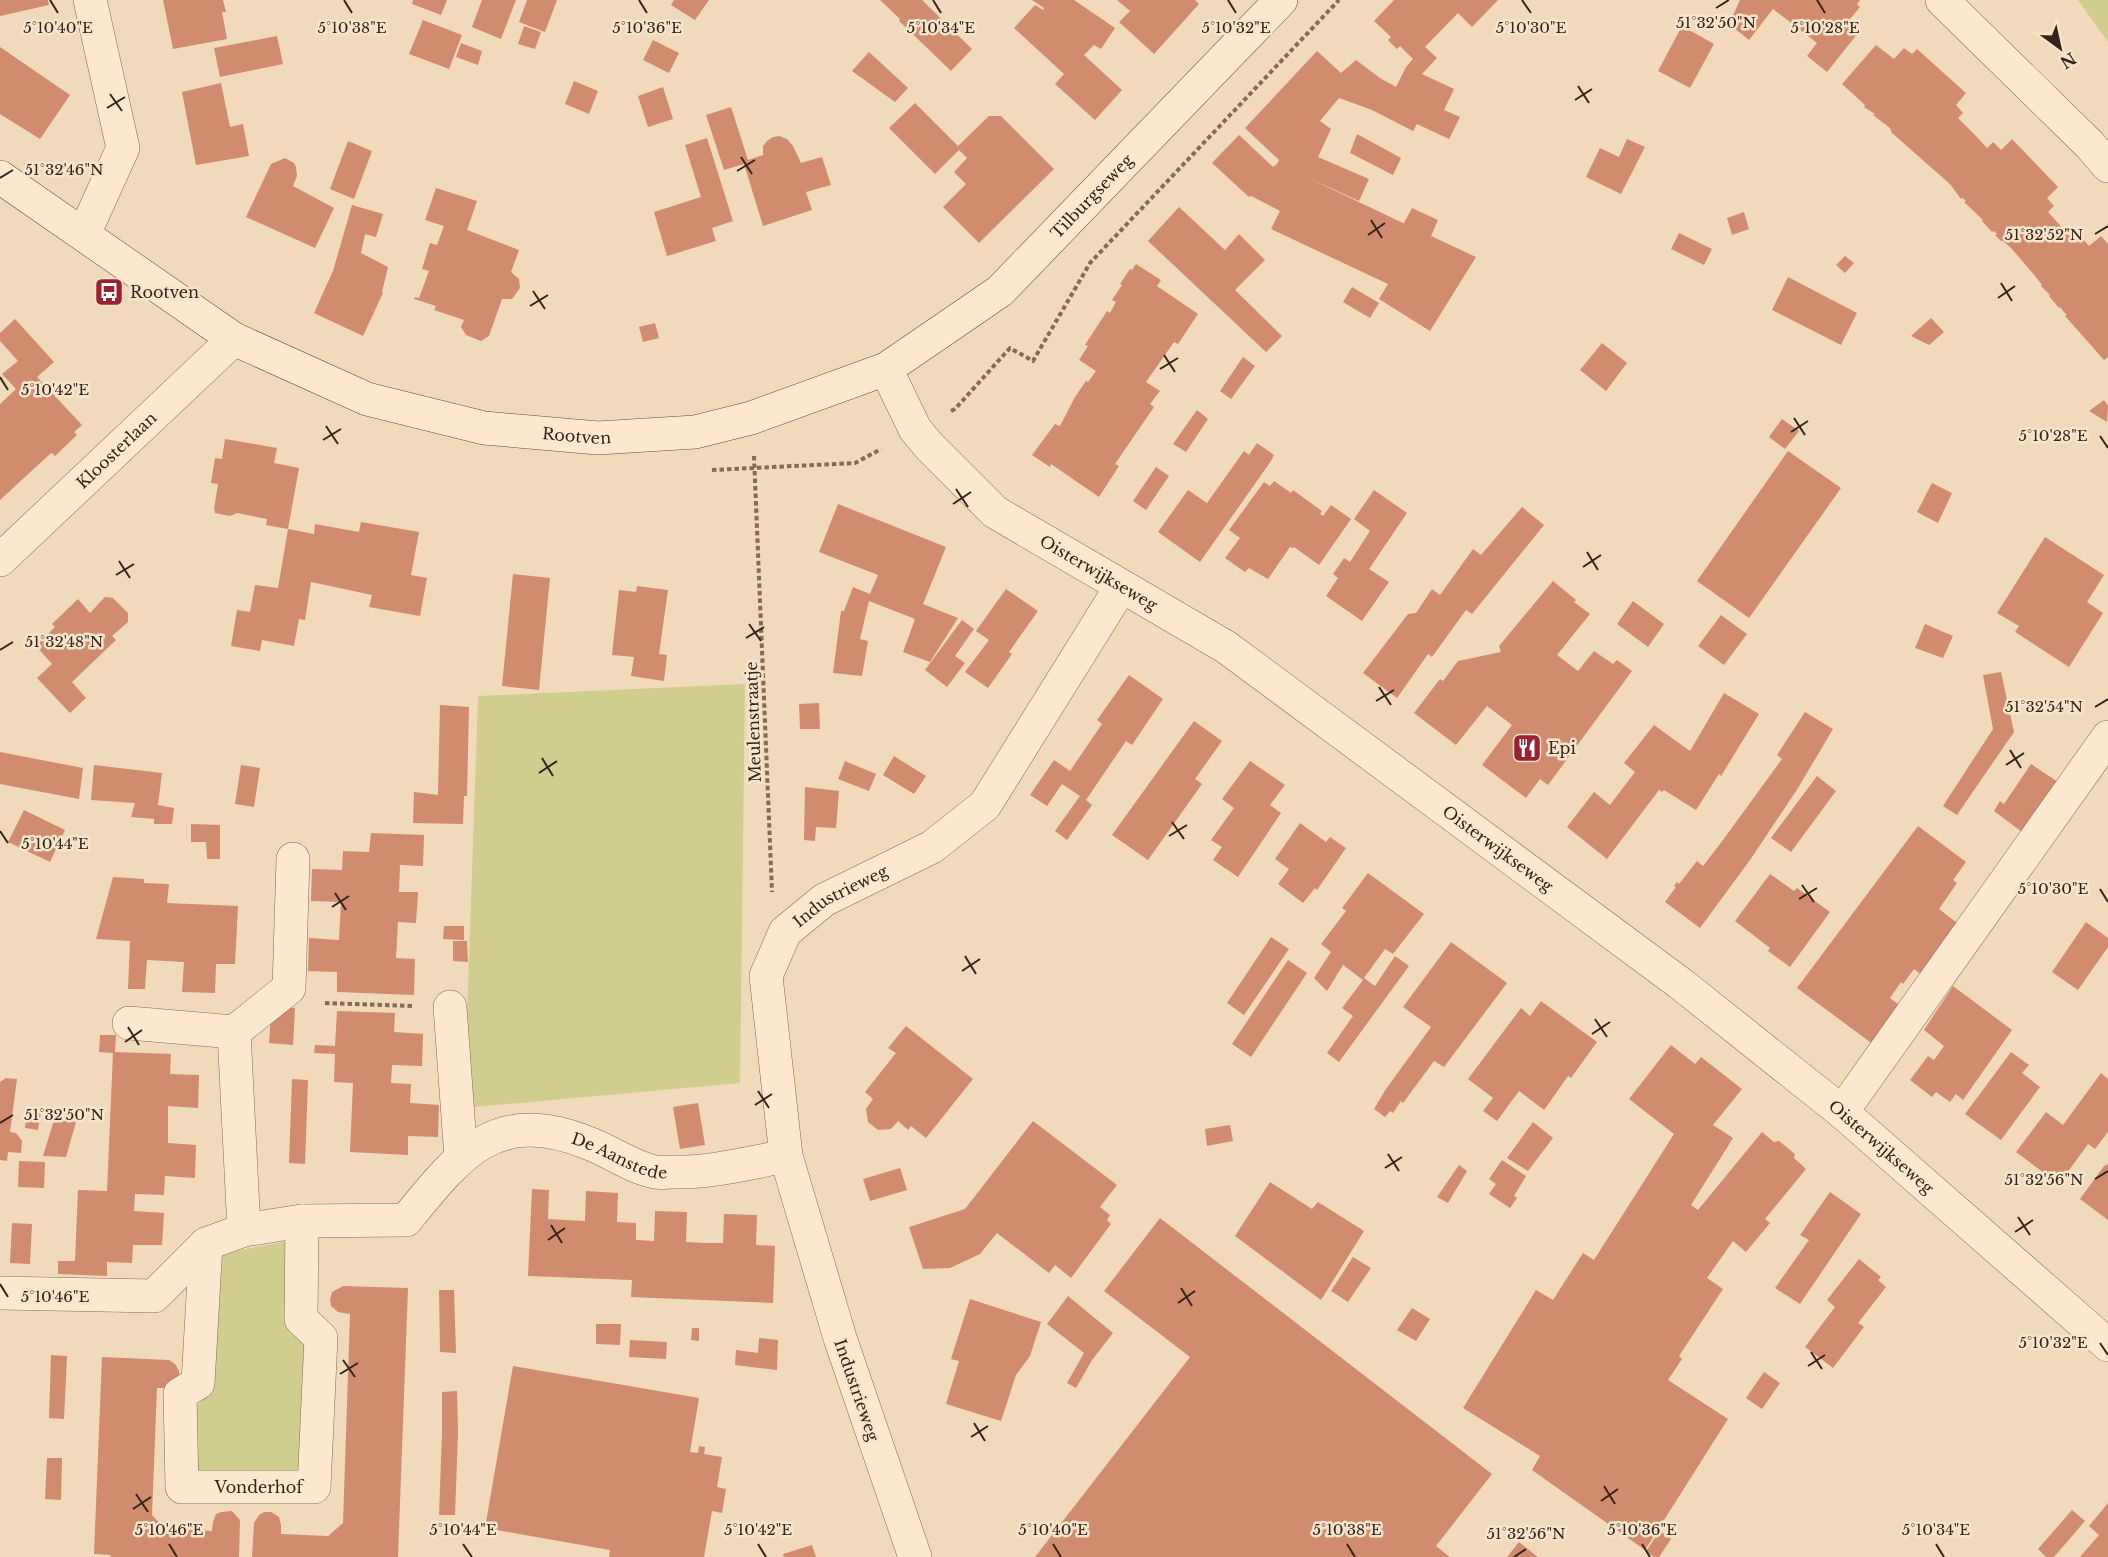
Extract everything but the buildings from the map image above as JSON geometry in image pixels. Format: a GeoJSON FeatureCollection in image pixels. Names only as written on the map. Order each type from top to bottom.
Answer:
{"type":"FeatureCollection","features":[{"type":"Feature","properties":{"kind":"street"},"geometry":{"type":"LineString","coordinates":[[84,234],[123,148],[90,0]]}},
{"type":"Feature","properties":{"kind":"street","name":"Tilburgseweg"},"geometry":{"type":"LineString","coordinates":[[885,369],[1000,291],[1281,0]]}},
{"type":"Feature","properties":{"kind":"street"},"geometry":{"type":"LineString","coordinates":[[1942,0],[2090,145],[2108,166]]}},
{"type":"Feature","properties":{"kind":"street","name":"Rootven"},"geometry":{"type":"LineString","coordinates":[[0,177],[234,339],[367,399],[484,428],[598,438],[695,432],[751,418],[885,369]]}},
{"type":"Feature","properties":{"kind":"street","name":"Kloosterlaan"},"geometry":{"type":"LineString","coordinates":[[0,560],[234,339]]}},
{"type":"Feature","properties":{"kind":"street","name":"Oisterwijkseweg"},"geometry":{"type":"LineString","coordinates":[[885,369],[915,429],[995,512],[1226,647],[1681,984],[1842,1112],[2108,1345]]}},
{"type":"Feature","properties":{"kind":"street","name":"Industrieweg"},"geometry":{"type":"LineString","coordinates":[[915,1557],[840,1338],[786,1156],[766,976],[785,932],[824,900],[932,847],[984,805],[1121,587]]}},
{"type":"Feature","properties":{"kind":"street"},"geometry":{"type":"LineString","coordinates":[[1842,1112],[2108,737]]}},
{"type":"Feature","properties":{"kind":"street"},"geometry":{"type":"LineString","coordinates":[[129,1023],[234,1032],[289,988],[293,859]]}},
{"type":"Feature","properties":{"kind":"street"},"geometry":{"type":"LineString","coordinates":[[450,1007],[461,1158]]}},
{"type":"Feature","properties":{"kind":"street"},"geometry":{"type":"LineString","coordinates":[[234,1032],[244,1230]]}},
{"type":"Feature","properties":{"kind":"street","name":"De Aanstede"},"geometry":{"type":"LineString","coordinates":[[206,1244],[244,1230],[302,1221],[406,1220],[438,1181],[461,1158],[488,1138],[519,1130],[558,1133],[589,1143],[616,1157],[655,1172],[700,1173],[786,1156]]}},
{"type":"Feature","properties":{"kind":"street","name":"Vonderhof"},"geometry":{"type":"LineString","coordinates":[[206,1244],[198,1383],[180,1394],[182,1487],[314,1487],[321,1338],[301,1319],[302,1221]]}},
{"type":"Feature","properties":{"kind":"street"},"geometry":{"type":"LineString","coordinates":[[0,1293],[154,1296],[206,1244]]}},
{"type":"Feature","properties":{"kind":"path","name":"Meulenstraatje"},"geometry":{"type":"LineString","coordinates":[[751,418],[756,469],[772,894]]}},
{"type":"Feature","properties":{"kind":"path"},"geometry":{"type":"LineString","coordinates":[[273,1001],[450,1007]]}},
{"type":"Feature","properties":{"kind":"shaded area"},"geometry":{"type":"Polygon","coordinates":[[[2078,0],[2108,0],[2108,42],[2078,0]]]}},
{"type":"Feature","properties":{"kind":"shaded area"},"geometry":{"type":"Polygon","coordinates":[[[745,684],[740,1083],[464,1108],[478,696],[745,684]]]}},
{"type":"Feature","properties":{"kind":"shaded area"},"geometry":{"type":"Polygon","coordinates":[[[289,1241],[312,1340],[308,1470],[194,1473],[191,1412],[210,1392],[220,1254],[289,1241]]]}},
{"type":"Feature","properties":{"kind":"place","name":"Rootven"},"geometry":{"type":"Point","coordinates":[109,292]}},
{"type":"Feature","properties":{"kind":"place","name":"Epi"},"geometry":{"type":"Point","coordinates":[1527,748]}}]}
